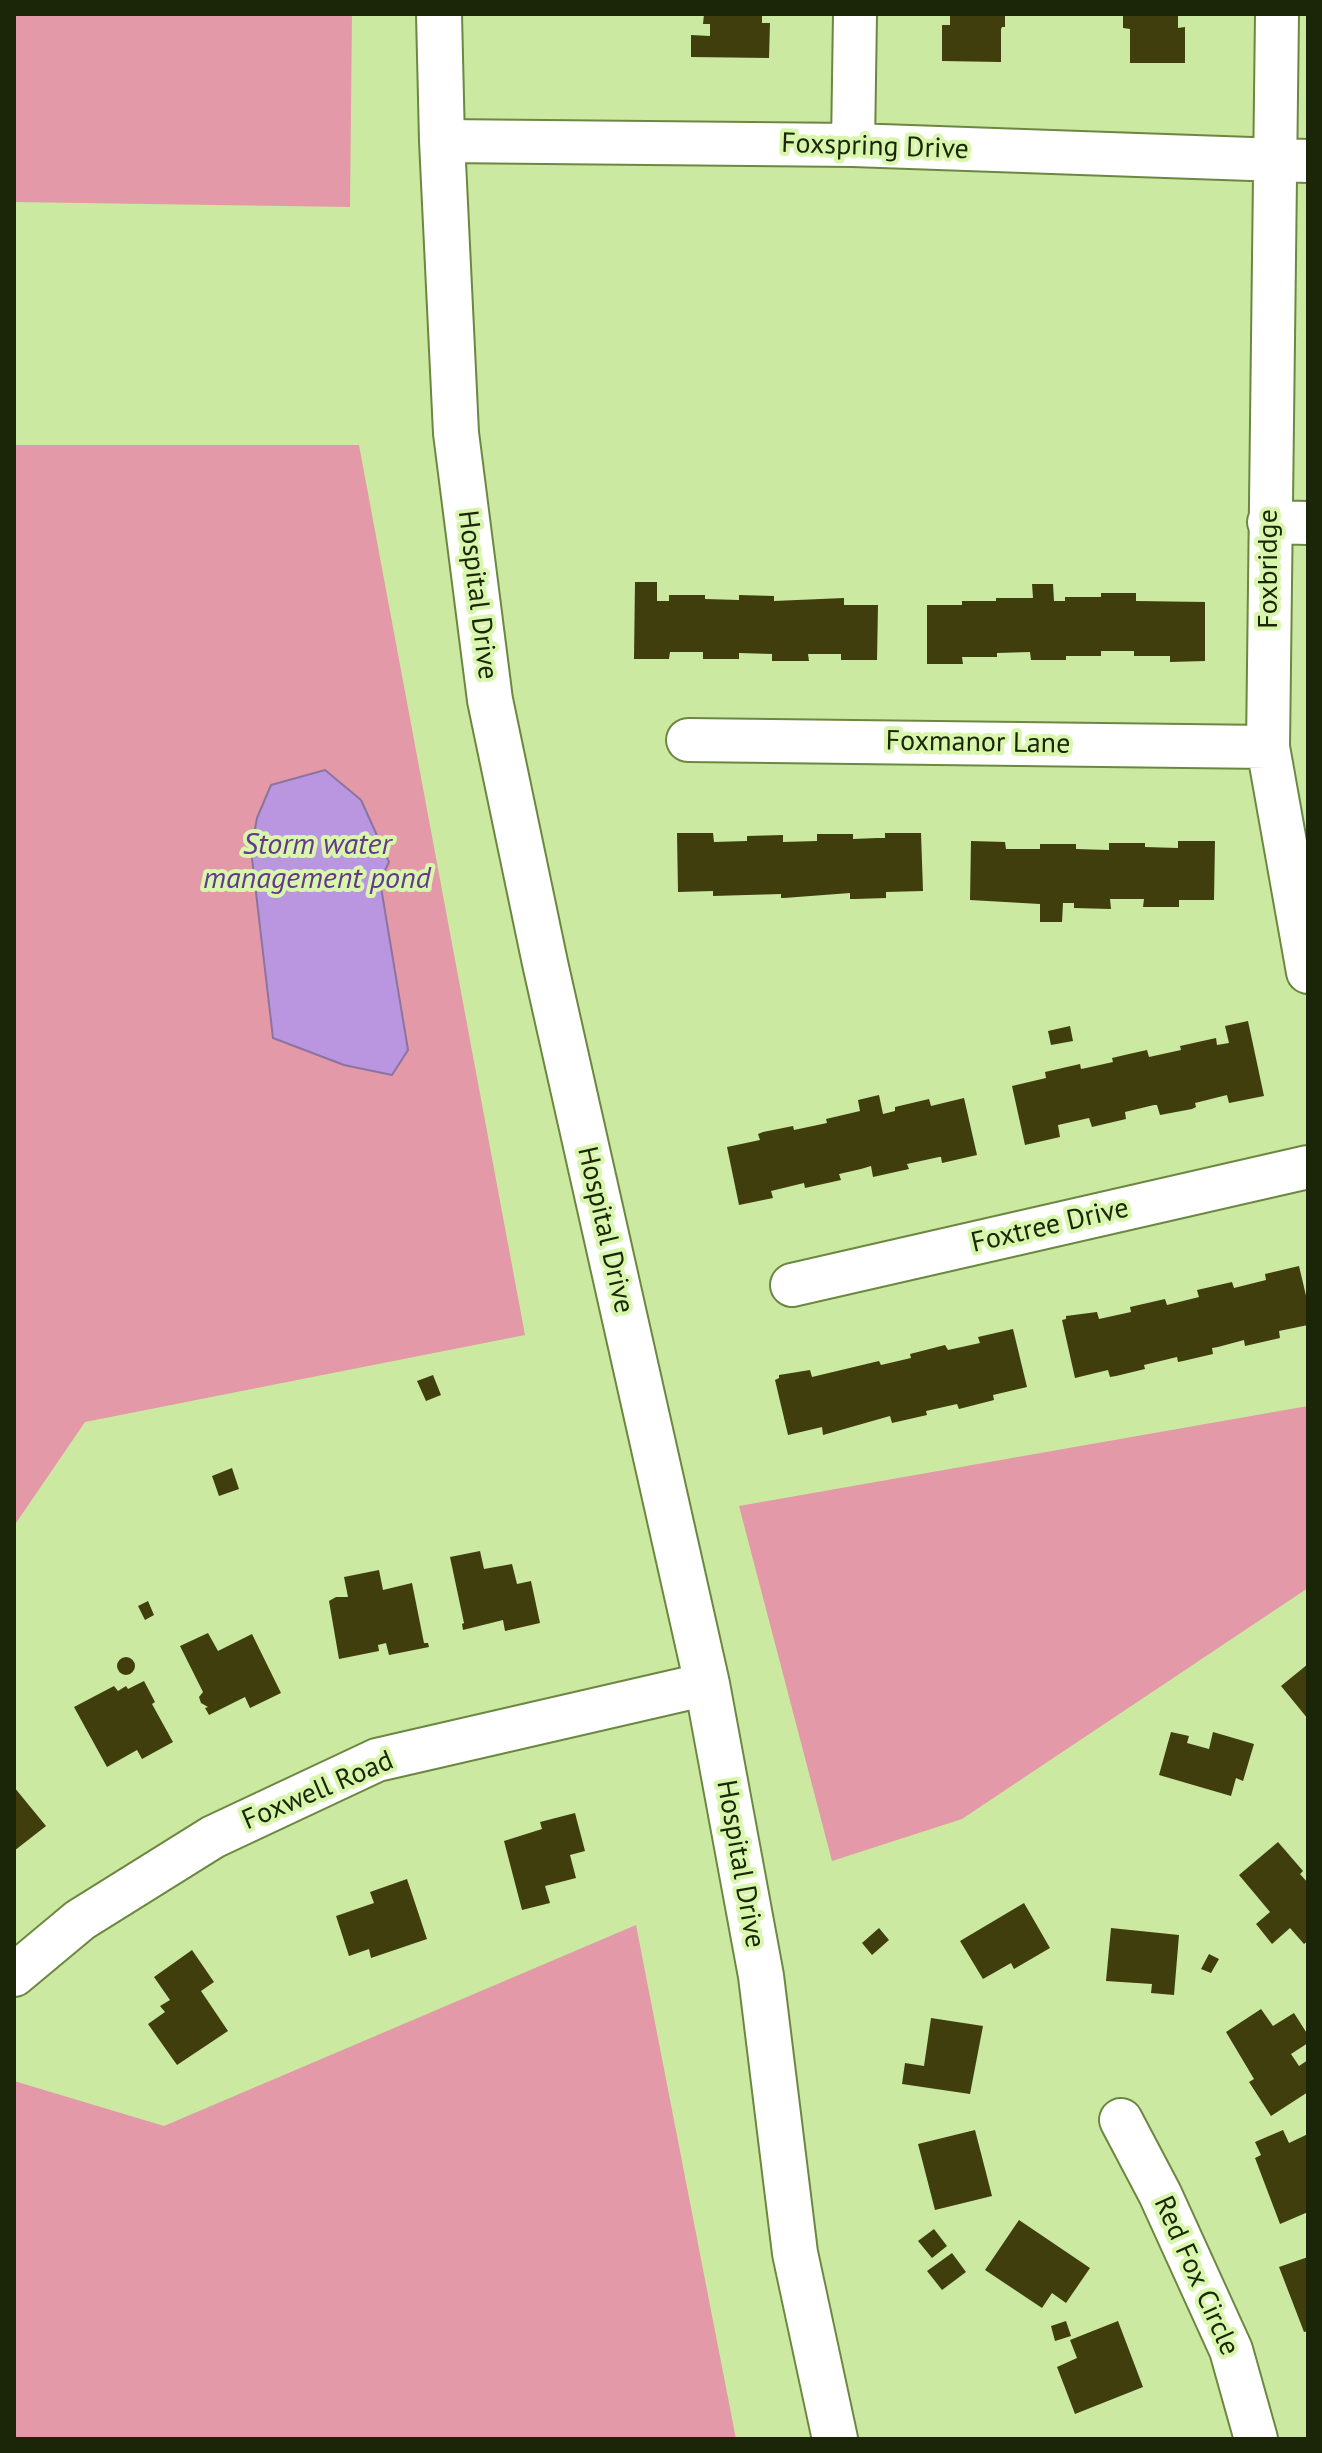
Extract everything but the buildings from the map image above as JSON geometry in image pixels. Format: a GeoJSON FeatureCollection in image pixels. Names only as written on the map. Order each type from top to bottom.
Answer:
{"type":"FeatureCollection","features":[{"type":"Feature","properties":{"kind":"street","name":"Hospital Drive"},"geometry":{"type":"LineString","coordinates":[[439,14],[456,433],[490,700],[545,963],[707,1684],[761,1976],[795,2253],[809,2330],[835,2439]]}},
{"type":"Feature","properties":{"kind":"street"},"geometry":{"type":"LineString","coordinates":[[853,145],[855,14]]}},
{"type":"Feature","properties":{"kind":"street","name":"Foxbridge"},"geometry":{"type":"LineString","coordinates":[[1277,14],[1291,161],[1288,523],[1268,747],[1308,972]]}},
{"type":"Feature","properties":{"kind":"street","name":"Foxspring Drive"},"geometry":{"type":"LineString","coordinates":[[442,141],[853,145],[1291,161]]}},
{"type":"Feature","properties":{"kind":"street","name":"Foxmanor Lane"},"geometry":{"type":"LineString","coordinates":[[688,740],[1268,747]]}},
{"type":"Feature","properties":{"kind":"street","name":"Foxtree Drive"},"geometry":{"type":"LineString","coordinates":[[792,1285],[1308,1167]]}},
{"type":"Feature","properties":{"kind":"street","name":"Foxwell Road"},"geometry":{"type":"LineString","coordinates":[[14,1975],[80,1920],[213,1837],[377,1760],[707,1684]]}},
{"type":"Feature","properties":{"kind":"street","name":"Red Fox Circle"},"geometry":{"type":"LineString","coordinates":[[1121,2120],[1160,2194],[1231,2350],[1256,2439]]}},
{"type":"Feature","properties":{"kind":"shaded area"},"geometry":{"type":"Polygon","coordinates":[[[14,14],[352,14],[350,207],[14,202],[14,14]]]}},
{"type":"Feature","properties":{"kind":"shaded area"},"geometry":{"type":"Polygon","coordinates":[[[14,445],[359,445],[525,1335],[85,1422],[14,1526],[14,445]]]}},
{"type":"Feature","properties":{"kind":"shaded area"},"geometry":{"type":"Polygon","coordinates":[[[1308,1406],[1308,1588],[962,1819],[832,1861],[739,1506],[1308,1406]]]}},
{"type":"Feature","properties":{"kind":"shaded area"},"geometry":{"type":"Polygon","coordinates":[[[636,1925],[736,2439],[14,2439],[14,2081],[164,2126],[636,1925]]]}},
{"type":"Feature","properties":{"kind":"water","name":"Storm water management pond"},"geometry":{"type":"Polygon","coordinates":[[[325,770],[361,800],[389,862],[380,881],[408,1050],[392,1075],[344,1065],[273,1038],[251,850],[257,818],[271,785],[325,770]]]}}]}
